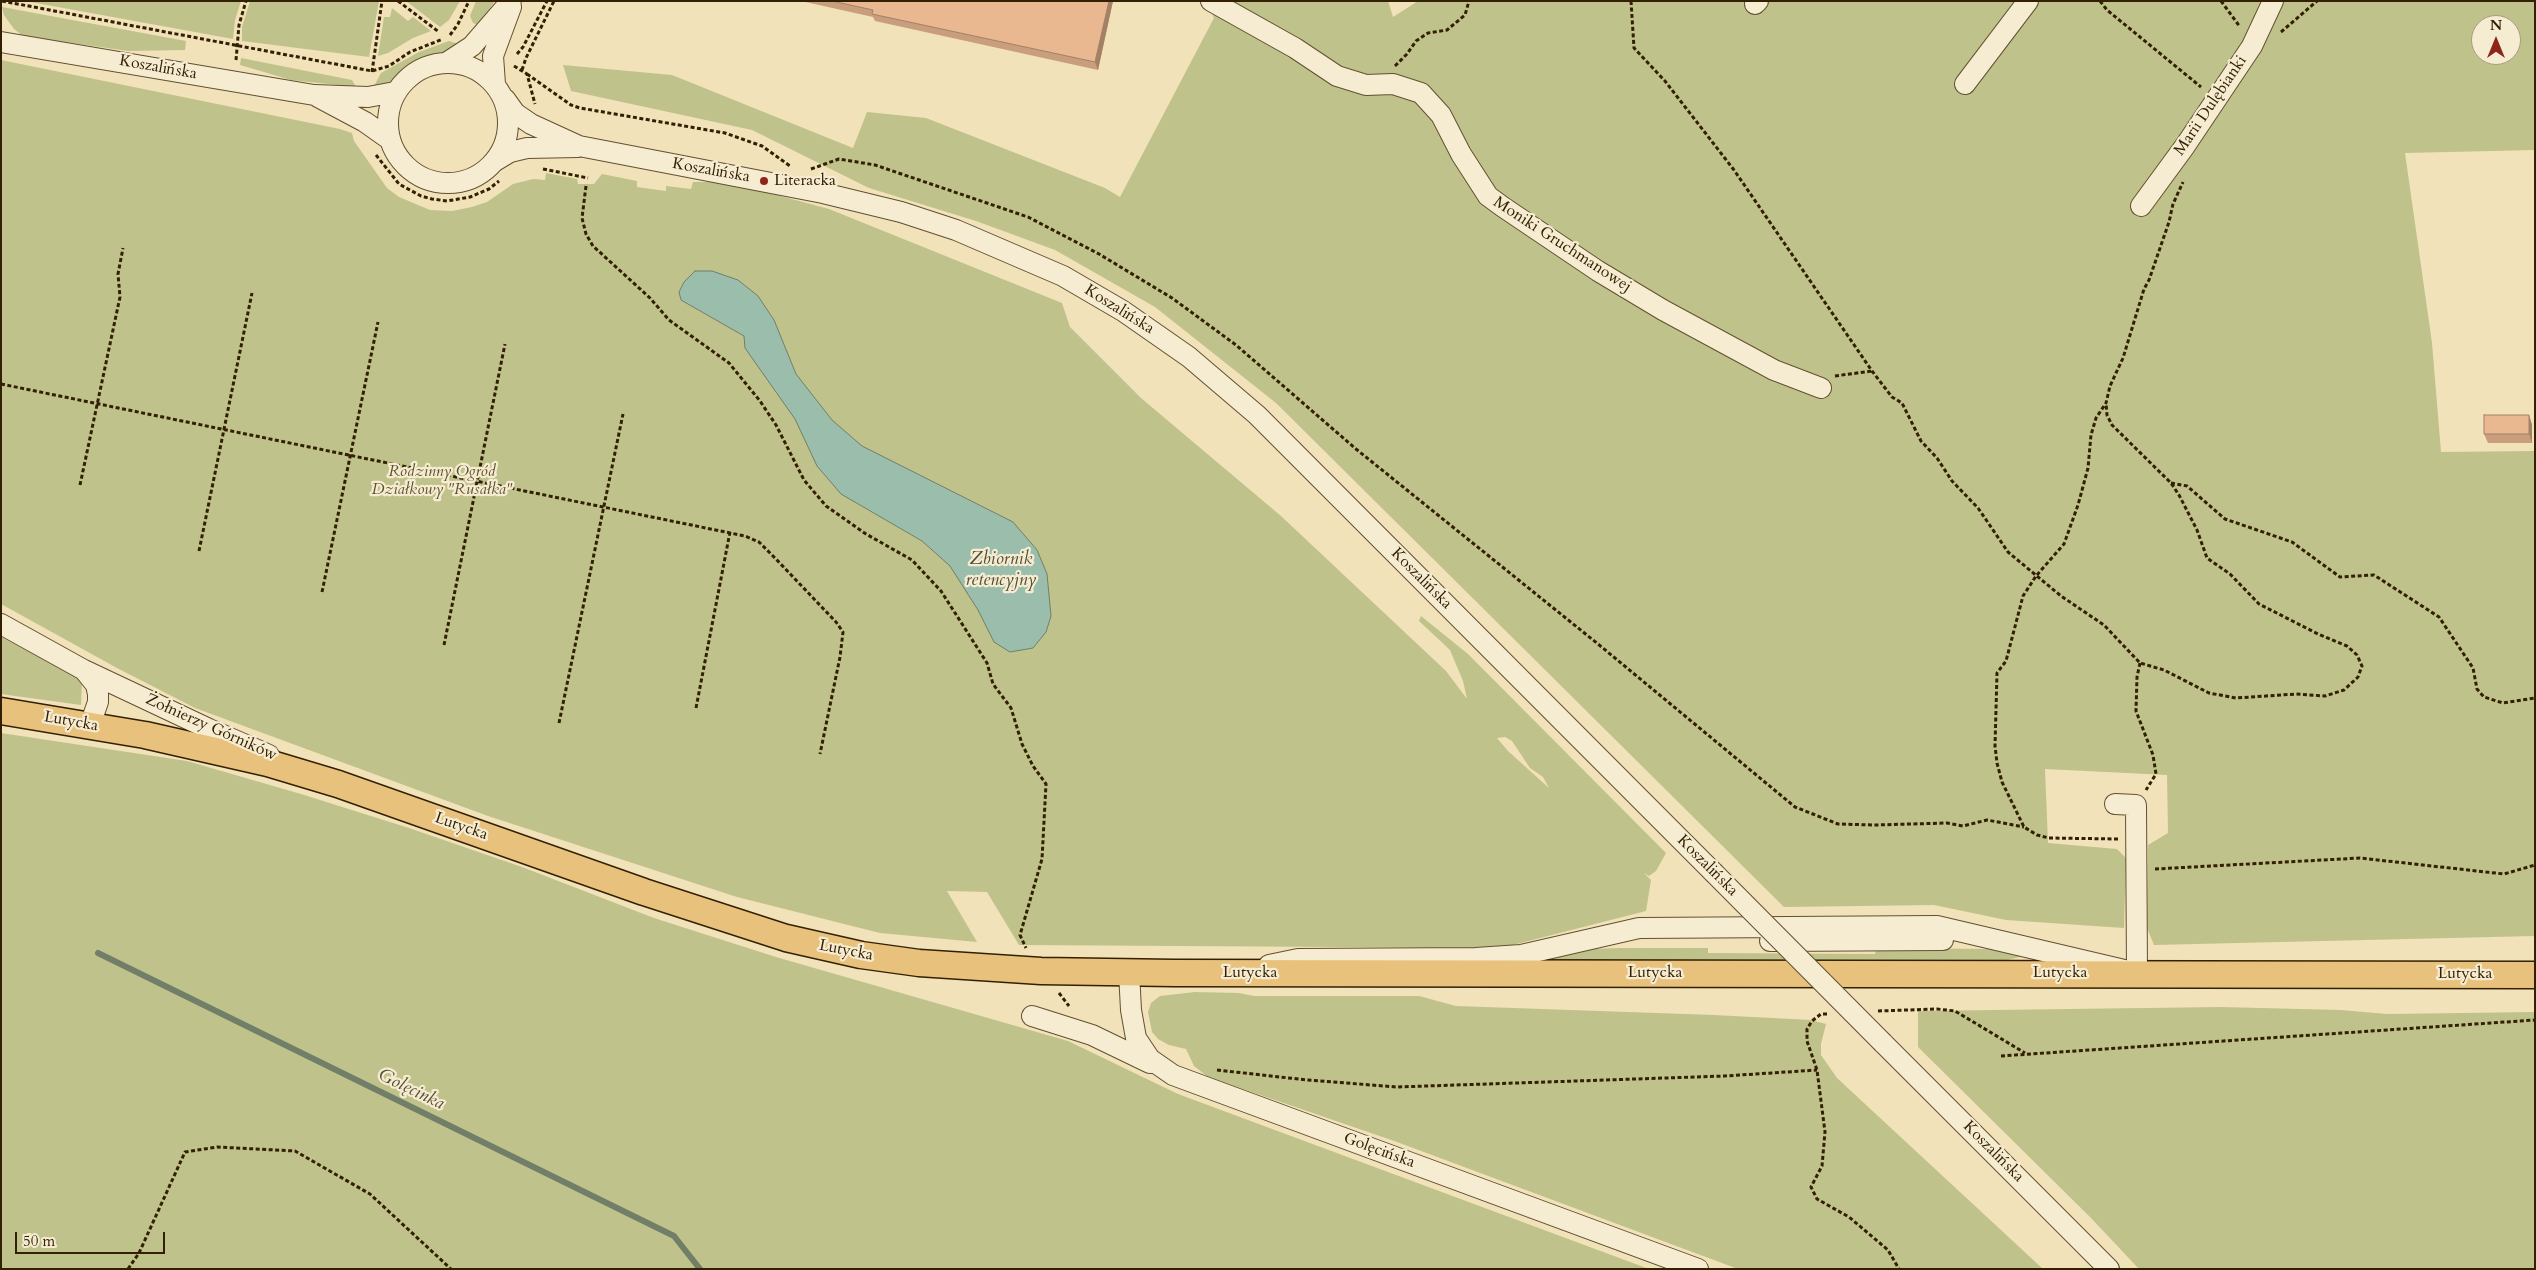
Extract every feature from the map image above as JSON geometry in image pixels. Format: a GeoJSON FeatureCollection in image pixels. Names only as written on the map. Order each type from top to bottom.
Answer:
{"type":"FeatureCollection","features":[{"type":"Feature","properties":{"kind":"main road","name":"Lutycka"},"geometry":{"type":"LineString","coordinates":[[1,711],[90,725],[210,748],[338,784],[653,895],[786,938],[837,950],[946,966],[1041,971],[1230,973],[2535,974]]}},
{"type":"Feature","properties":{"kind":"street"},"geometry":{"type":"LineString","coordinates":[[512,1],[494,56],[500,92],[509,121],[501,169],[459,182],[434,182],[413,171],[398,156],[389,139],[388,114],[395,92],[417,73],[426,68],[446,63],[472,46],[512,1]]}},
{"type":"Feature","properties":{"kind":"street","name":"Moniki Gruchmanowej"},"geometry":{"type":"LineString","coordinates":[[1211,1],[1287,43],[1337,76],[1366,85],[1393,84],[1421,93],[1441,115],[1461,154],[1488,196],[1598,271],[1663,310],[1774,370],[1821,388]]}},
{"type":"Feature","properties":{"kind":"street"},"geometry":{"type":"LineString","coordinates":[[1965,84],[2028,1]]}},
{"type":"Feature","properties":{"kind":"street","name":"Marii Dulębianki"},"geometry":{"type":"LineString","coordinates":[[2141,206],[2252,46],[2273,1]]}},
{"type":"Feature","properties":{"kind":"street","name":"Koszalińska"},"geometry":{"type":"LineString","coordinates":[[1,42],[314,95],[368,97],[395,92]]}},
{"type":"Feature","properties":{"kind":"street"},"geometry":{"type":"LineString","coordinates":[[446,63],[473,68],[500,92]]}},
{"type":"Feature","properties":{"kind":"street","name":"Koszalińska"},"geometry":{"type":"LineString","coordinates":[[500,92],[514,113],[531,124],[579,146]]}},
{"type":"Feature","properties":{"kind":"street","name":"Koszalińska"},"geometry":{"type":"LineString","coordinates":[[314,95],[366,122],[389,139]]}},
{"type":"Feature","properties":{"kind":"street","name":"Koszalińska"},"geometry":{"type":"LineString","coordinates":[[501,169],[510,152],[527,148],[579,146],[807,189],[901,212],[956,230],[1028,259],[1063,276],[1123,311],[1189,357],[1257,415],[2109,1269]]}},
{"type":"Feature","properties":{"kind":"street","name":"Żołnierzy Górników"},"geometry":{"type":"LineString","coordinates":[[1,624],[84,670],[209,729],[338,784]]}},
{"type":"Feature","properties":{"kind":"street","name":"Żołnierzy Górników"},"geometry":{"type":"LineString","coordinates":[[84,670],[96,685],[98,694],[98,702],[90,725]]}},
{"type":"Feature","properties":{"kind":"street"},"geometry":{"type":"LineString","coordinates":[[1230,973],[1298,959],[1476,958],[1521,955],[1640,928],[1937,926],[2137,973],[2136,805],[2115,804]]}},
{"type":"Feature","properties":{"kind":"street","name":"Golęcińska"},"geometry":{"type":"LineString","coordinates":[[1129,972],[1131,1010],[1136,1038],[1144,1052],[1158,1067],[1188,1083],[1698,1269]]}},
{"type":"Feature","properties":{"kind":"street"},"geometry":{"type":"LineString","coordinates":[[1032,1016],[1092,1035],[1158,1067]]}},
{"type":"Feature","properties":{"kind":"path"},"geometry":{"type":"LineString","coordinates":[[2,1],[372,71],[389,66],[418,48],[439,41],[451,34],[469,1]]}},
{"type":"Feature","properties":{"kind":"path"},"geometry":{"type":"LineString","coordinates":[[236,60],[239,25],[246,1]]}},
{"type":"Feature","properties":{"kind":"path"},"geometry":{"type":"LineString","coordinates":[[372,71],[382,1]]}},
{"type":"Feature","properties":{"kind":"path"},"geometry":{"type":"LineString","coordinates":[[398,1],[439,32]]}},
{"type":"Feature","properties":{"kind":"path"},"geometry":{"type":"LineString","coordinates":[[517,54],[523,47],[546,1]]}},
{"type":"Feature","properties":{"kind":"path"},"geometry":{"type":"LineString","coordinates":[[522,70],[554,1]]}},
{"type":"Feature","properties":{"kind":"path"},"geometry":{"type":"LineString","coordinates":[[1366,85],[1378,74],[1392,68],[1407,54],[1416,41],[1428,33],[1448,30],[1465,15],[1469,1]]}},
{"type":"Feature","properties":{"kind":"path"},"geometry":{"type":"LineString","coordinates":[[1631,1],[1634,48],[1665,81],[1734,170],[1872,371],[1892,397],[1902,403],[1921,441],[1937,458],[1952,481],[1978,508],[2008,552],[2036,576],[2104,625],[2140,663],[2164,670],[2209,693],[2236,698],[2296,694],[2324,696],[2344,690],[2358,678],[2362,666],[2357,655],[2347,646],[2318,634],[2260,604],[2230,574],[2207,558],[2196,530],[2171,483],[2112,425],[2107,415],[2106,404],[2110,386],[2126,352],[2144,289],[2173,213],[2173,204],[2183,187],[2184,178]]}},
{"type":"Feature","properties":{"kind":"path"},"geometry":{"type":"LineString","coordinates":[[2100,1],[2106,10],[2143,37],[2216,100]]}},
{"type":"Feature","properties":{"kind":"path"},"geometry":{"type":"LineString","coordinates":[[2278,36],[2317,1]]}},
{"type":"Feature","properties":{"kind":"path"},"geometry":{"type":"LineString","coordinates":[[508,64],[522,70],[571,105],[725,133],[762,146],[793,168]]}},
{"type":"Feature","properties":{"kind":"path"},"geometry":{"type":"LineString","coordinates":[[527,74],[536,109]]}},
{"type":"Feature","properties":{"kind":"path"},"geometry":{"type":"LineString","coordinates":[[375,154],[399,184],[421,196],[432,199],[453,200],[470,197],[489,189],[501,169]]}},
{"type":"Feature","properties":{"kind":"path"},"geometry":{"type":"LineString","coordinates":[[803,168],[812,169],[839,158],[876,165],[1028,217],[1099,254],[1172,298],[1236,344],[1356,449],[1591,638],[1795,807],[1838,824],[1947,823],[1963,826],[1987,820],[2024,827],[2037,835],[2049,838],[2136,839]]}},
{"type":"Feature","properties":{"kind":"path"},"geometry":{"type":"LineString","coordinates":[[539,169],[588,178]]}},
{"type":"Feature","properties":{"kind":"path"},"geometry":{"type":"LineString","coordinates":[[586,186],[582,218],[586,234],[593,246],[650,298],[668,320],[730,363],[776,425],[804,480],[826,506],[866,534],[912,560],[941,591],[987,663],[994,684],[1011,708],[1022,744],[1033,766],[1046,784],[1042,859],[1020,935],[1029,955],[1092,1035]]}},
{"type":"Feature","properties":{"kind":"path"},"geometry":{"type":"LineString","coordinates":[[80,485],[120,297],[118,274],[123,248]]}},
{"type":"Feature","properties":{"kind":"path"},"geometry":{"type":"LineString","coordinates":[[199,551],[252,293]]}},
{"type":"Feature","properties":{"kind":"path"},"geometry":{"type":"LineString","coordinates":[[322,592],[378,322]]}},
{"type":"Feature","properties":{"kind":"path"},"geometry":{"type":"LineString","coordinates":[[444,645],[505,344]]}},
{"type":"Feature","properties":{"kind":"path"},"geometry":{"type":"LineString","coordinates":[[1,384],[730,532],[759,542],[836,622],[843,632],[843,643],[820,754]]}},
{"type":"Feature","properties":{"kind":"path"},"geometry":{"type":"LineString","coordinates":[[2024,827],[2002,782],[1995,746],[1997,674],[2006,661],[2023,596],[2036,576],[2064,544],[2078,505],[2088,468],[2091,435],[2096,418],[2106,404]]}},
{"type":"Feature","properties":{"kind":"path"},"geometry":{"type":"LineString","coordinates":[[559,723],[622,414]]}},
{"type":"Feature","properties":{"kind":"path"},"geometry":{"type":"LineString","coordinates":[[2171,483],[2187,486],[2225,519],[2292,542],[2340,578],[2374,575],[2439,617],[2473,668],[2478,688],[2484,697],[2503,703],[2535,698]]}},
{"type":"Feature","properties":{"kind":"path"},"geometry":{"type":"LineString","coordinates":[[696,708],[730,532]]}},
{"type":"Feature","properties":{"kind":"path"},"geometry":{"type":"LineString","coordinates":[[2136,805],[2156,774],[2153,755],[2136,711],[2137,677],[2140,663]]}},
{"type":"Feature","properties":{"kind":"path"},"geometry":{"type":"LineString","coordinates":[[2136,870],[2360,858],[2504,874],[2535,865]]}},
{"type":"Feature","properties":{"kind":"path"},"geometry":{"type":"LineString","coordinates":[[1870,1012],[1937,1009],[1955,1011],[2027,1054]]}},
{"type":"Feature","properties":{"kind":"path"},"geometry":{"type":"LineString","coordinates":[[1831,1014],[1821,1014],[1812,1022],[1807,1030],[1807,1041],[1817,1070],[1825,1132],[1822,1166],[1812,1187],[1816,1199],[1850,1217],[1888,1250],[1899,1269]]}},
{"type":"Feature","properties":{"kind":"path"},"geometry":{"type":"LineString","coordinates":[[2001,1056],[2535,1020]]}},
{"type":"Feature","properties":{"kind":"path"},"geometry":{"type":"LineString","coordinates":[[1219,1069],[1306,1080],[1397,1087],[1725,1076],[1817,1070]]}},
{"type":"Feature","properties":{"kind":"path"},"geometry":{"type":"LineString","coordinates":[[128,1269],[139,1253],[185,1152],[217,1147],[294,1151],[370,1194],[451,1269]]}},
{"type":"Feature","properties":{"kind":"green space"},"geometry":{"type":"Polygon","coordinates":[[[25,1],[241,1],[235,20],[233,39],[25,1]]]}},
{"type":"Feature","properties":{"kind":"green space"},"geometry":{"type":"Polygon","coordinates":[[[250,1],[379,1],[369,57],[242,41],[242,27],[250,1]]]}},
{"type":"Feature","properties":{"kind":"green space"},"geometry":{"type":"Polygon","coordinates":[[[406,1],[460,1],[449,20],[440,27],[406,1]]]}},
{"type":"Feature","properties":{"kind":"green space"},"geometry":{"type":"Polygon","coordinates":[[[476,1],[495,1],[478,25],[473,23],[470,16],[476,1]]]}},
{"type":"Feature","properties":{"kind":"green space"},"geometry":{"type":"Polygon","coordinates":[[[1207,1],[1388,1],[1393,17],[1418,1],[2535,1],[2535,150],[2405,153],[2432,343],[2441,452],[2535,451],[2535,936],[2154,945],[2147,928],[2148,845],[2168,833],[2167,775],[2045,769],[2048,843],[2117,849],[2126,858],[2124,928],[2006,920],[1934,905],[1784,907],[1276,403],[1155,307],[1055,250],[976,221],[869,188],[752,130],[571,91],[563,65],[672,75],[853,148],[867,112],[926,118],[1105,188],[1120,197],[1214,18],[1207,1]]]}},
{"type":"Feature","properties":{"kind":"green space"},"geometry":{"type":"Polygon","coordinates":[[[2,7],[186,41],[185,50],[128,51],[23,36],[14,29],[4,15],[2,7]]]}},
{"type":"Feature","properties":{"kind":"green space"},"geometry":{"type":"Polygon","coordinates":[[[392,8],[408,21],[413,17],[431,31],[413,38],[388,53],[378,56],[384,17],[390,17],[392,8]]]}},
{"type":"Feature","properties":{"kind":"green space"},"geometry":{"type":"Polygon","coordinates":[[[449,41],[462,45],[444,55],[418,62],[389,83],[373,88],[381,73],[419,52],[449,41]]]}},
{"type":"Feature","properties":{"kind":"green space"},"geometry":{"type":"Polygon","coordinates":[[[241,58],[352,80],[356,87],[291,80],[240,65],[241,58]]]}},
{"type":"Feature","properties":{"kind":"green space","name":"Rodzinny Ogród Działkowy \"Rusałka\""},"geometry":{"type":"Polygon","coordinates":[[[1,60],[352,133],[354,141],[387,188],[399,197],[430,210],[452,211],[472,207],[487,202],[513,184],[533,179],[545,180],[546,173],[577,179],[578,184],[594,184],[602,174],[637,181],[637,187],[666,191],[666,186],[691,189],[693,182],[728,182],[829,209],[1062,303],[1070,327],[1141,398],[1281,516],[1446,671],[1467,699],[1463,681],[1450,650],[1419,621],[1421,616],[1468,654],[1666,853],[1656,871],[1649,876],[1644,873],[1651,880],[1646,911],[1501,948],[1019,945],[987,892],[947,891],[977,942],[880,933],[737,897],[488,816],[195,708],[117,668],[1,604],[1,60]],[[1505,737],[1497,738],[1508,751],[1549,788],[1543,777],[1530,768],[1512,741],[1505,737]]]}},
{"type":"Feature","properties":{"kind":"green space"},"geometry":{"type":"Polygon","coordinates":[[[1,637],[82,680],[81,705],[1,694],[1,637]]]}},
{"type":"Feature","properties":{"kind":"green space"},"geometry":{"type":"Polygon","coordinates":[[[1,733],[187,761],[409,828],[522,867],[654,918],[776,957],[1068,1041],[1178,1094],[1649,1269],[1,1269],[1,733]]]}},
{"type":"Feature","properties":{"kind":"green space"},"geometry":{"type":"Polygon","coordinates":[[[1708,948],[1708,953],[1875,954],[1876,948],[1992,949],[2024,956],[1999,962],[1552,960],[1552,958],[1590,949],[1708,948]]]}},
{"type":"Feature","properties":{"kind":"green space"},"geometry":{"type":"Polygon","coordinates":[[[1195,992],[1239,993],[1254,996],[1419,996],[1456,1006],[1714,1015],[1811,1020],[1826,1024],[1821,1044],[1821,1055],[1837,1078],[2043,1269],[1738,1269],[1397,1142],[1208,1077],[1194,1066],[1186,1049],[1169,1045],[1158,1039],[1152,1032],[1148,1012],[1151,1003],[1160,996],[1195,992]]]}},
{"type":"Feature","properties":{"kind":"green space"},"geometry":{"type":"Polygon","coordinates":[[[2221,1007],[2341,1010],[2387,1014],[2535,1012],[2535,1269],[2139,1269],[2091,1218],[1918,1047],[1918,1011],[2221,1007]]]}},
{"type":"Feature","properties":{"kind":"water","name":"Zbiornik retencyjny"},"geometry":{"type":"Polygon","coordinates":[[[695,271],[712,271],[738,280],[758,296],[774,320],[796,374],[832,420],[862,446],[1013,522],[1037,550],[1047,574],[1051,616],[1046,632],[1033,648],[1010,652],[994,642],[978,610],[950,566],[922,541],[841,494],[817,466],[795,419],[745,348],[744,336],[681,300],[679,292],[684,282],[695,271]]]}},
{"type":"Feature","properties":{"kind":"building"},"geometry":{"type":"Polygon","coordinates":[[[832,1],[1109,1],[1095,62],[872,14],[873,10],[832,1]]]}},
{"type":"Feature","properties":{"kind":"building"},"geometry":{"type":"Polygon","coordinates":[[[2484,415],[2529,415],[2529,434],[2484,434],[2484,415]]]}},
{"type":"Feature","properties":{"kind":"waterway","name":"Golęcinka"},"geometry":{"type":"LineString","coordinates":[[98,953],[674,1236],[700,1269]]}},
{"type":"Feature","properties":{"kind":"place","name":"Literacka"},"geometry":{"type":"Point","coordinates":[764,181]}}]}
